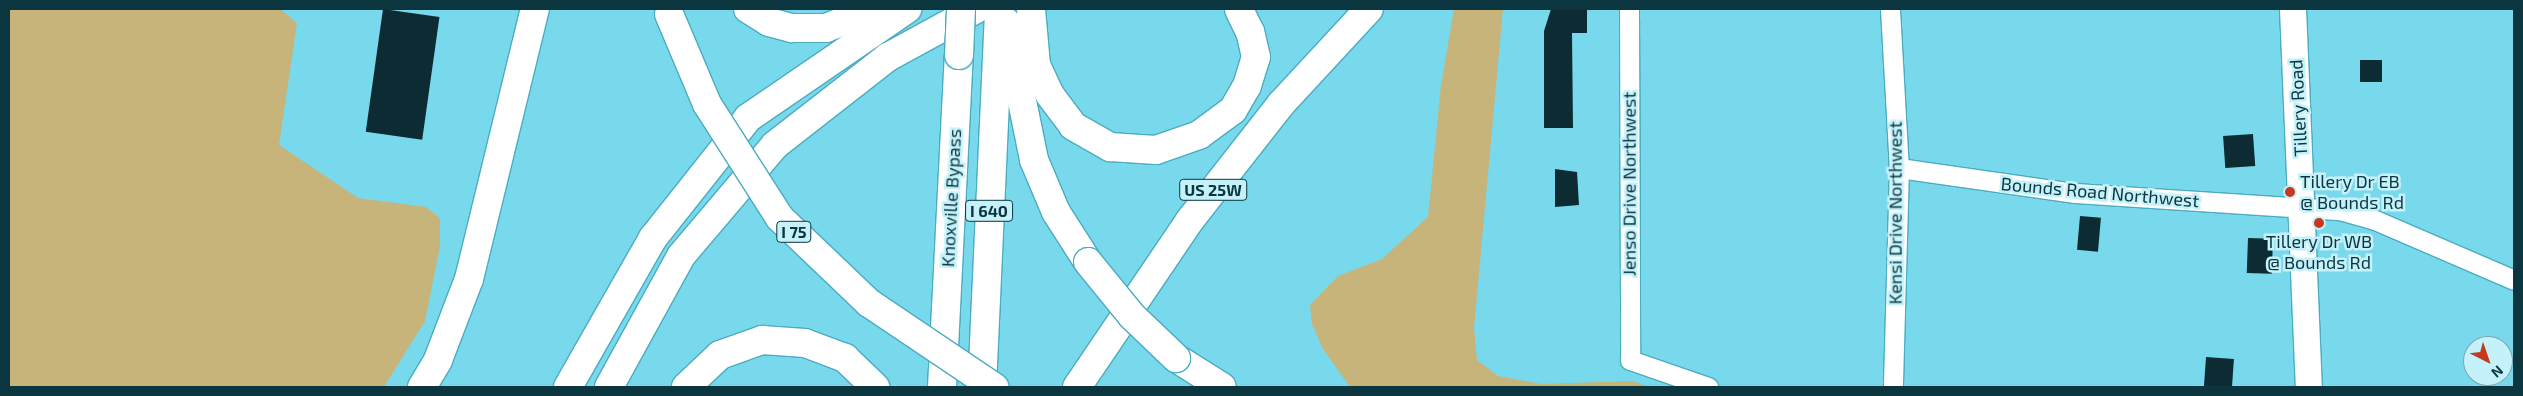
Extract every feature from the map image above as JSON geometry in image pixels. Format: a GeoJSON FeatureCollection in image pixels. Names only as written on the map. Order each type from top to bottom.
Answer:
{"type":"FeatureCollection","features":[{"type":"Feature","properties":{"kind":"highway"},"geometry":{"type":"LineString","coordinates":[[422,387],[438,360],[469,279],[535,9]]}},
{"type":"Feature","properties":{"kind":"highway"},"geometry":{"type":"LineString","coordinates":[[748,9],[769,22],[800,28],[826,28],[874,9]]}},
{"type":"Feature","properties":{"kind":"highway"},"geometry":{"type":"LineString","coordinates":[[568,387],[653,238],[748,118],[907,9]]}},
{"type":"Feature","properties":{"kind":"highway","name":"Knoxville Bypass"},"geometry":{"type":"LineString","coordinates":[[942,387],[961,9]]}},
{"type":"Feature","properties":{"kind":"highway"},"geometry":{"type":"LineString","coordinates":[[609,387],[682,256],[775,145],[888,57],[976,9]]}},
{"type":"Feature","properties":{"kind":"highway"},"geometry":{"type":"LineString","coordinates":[[1031,12],[1036,65],[1050,96],[1073,126],[1110,147],[1156,150],[1199,136],[1233,110],[1248,86],[1256,57],[1250,32],[1239,9]]}},
{"type":"Feature","properties":{"kind":"highway","name":"US 25W"},"geometry":{"type":"LineString","coordinates":[[1077,387],[1190,220],[1281,104],[1369,9]]}},
{"type":"Feature","properties":{"kind":"highway","name":"I 75"},"geometry":{"type":"LineString","coordinates":[[668,11],[707,104],[780,218],[869,303],[994,387]]}},
{"type":"Feature","properties":{"kind":"highway"},"geometry":{"type":"LineString","coordinates":[[1001,20],[1034,160],[1056,212],[1088,262],[1132,316],[1176,358],[1222,387]]}},
{"type":"Feature","properties":{"kind":"highway","name":"I 640"},"geometry":{"type":"LineString","coordinates":[[982,387],[1001,20]]}},
{"type":"Feature","properties":{"kind":"highway"},"geometry":{"type":"LineString","coordinates":[[686,387],[720,355],[762,340],[805,343],[845,358],[875,387]]}},
{"type":"Feature","properties":{"kind":"street","name":"Jenso Drive Northwest"},"geometry":{"type":"LineString","coordinates":[[1629,9],[1630,360],[1708,387]]}},
{"type":"Feature","properties":{"kind":"street","name":"Kensi Drive Northwest"},"geometry":{"type":"LineString","coordinates":[[1890,9],[1899,168],[1893,387]]}},
{"type":"Feature","properties":{"kind":"street","name":"Tillery Road"},"geometry":{"type":"LineString","coordinates":[[2293,9],[2309,387]]}},
{"type":"Feature","properties":{"kind":"street","name":"Bounds Road Northwest"},"geometry":{"type":"LineString","coordinates":[[1899,168],[2075,193],[2340,210],[2375,220],[2514,280]]}},
{"type":"Feature","properties":{"kind":"shaded area"},"geometry":{"type":"Polygon","coordinates":[[[9,9],[280,9],[297,23],[279,145],[358,198],[426,207],[440,218],[440,246],[425,321],[384,387],[9,387],[9,9]]]}},
{"type":"Feature","properties":{"kind":"shaded area"},"geometry":{"type":"Polygon","coordinates":[[[1454,9],[1503,9],[1474,328],[1477,360],[1498,376],[1541,384],[1633,381],[1650,387],[1350,387],[1323,349],[1312,324],[1310,305],[1338,276],[1382,259],[1428,217],[1441,85],[1454,9]]]}},
{"type":"Feature","properties":{"kind":"building"},"geometry":{"type":"Polygon","coordinates":[[[383,9],[439,17],[422,140],[366,132],[383,9]]]}},
{"type":"Feature","properties":{"kind":"building"},"geometry":{"type":"Polygon","coordinates":[[[1551,9],[1587,9],[1587,33],[1572,33],[1573,128],[1544,128],[1544,31],[1551,9]]]}},
{"type":"Feature","properties":{"kind":"building"},"geometry":{"type":"Polygon","coordinates":[[[2360,60],[2382,60],[2382,82],[2360,82],[2360,60]]]}},
{"type":"Feature","properties":{"kind":"building"},"geometry":{"type":"Polygon","coordinates":[[[2253,134],[2255,166],[2225,168],[2223,136],[2253,134]]]}},
{"type":"Feature","properties":{"kind":"building"},"geometry":{"type":"Polygon","coordinates":[[[1555,169],[1577,172],[1579,205],[1555,207],[1555,169]]]}},
{"type":"Feature","properties":{"kind":"building"},"geometry":{"type":"Polygon","coordinates":[[[2080,216],[2101,218],[2098,252],[2077,250],[2080,216]]]}},
{"type":"Feature","properties":{"kind":"building"},"geometry":{"type":"Polygon","coordinates":[[[2248,238],[2273,239],[2272,274],[2247,273],[2248,238]]]}},
{"type":"Feature","properties":{"kind":"building"},"geometry":{"type":"Polygon","coordinates":[[[2206,357],[2234,359],[2232,387],[2204,387],[2206,357]]]}},
{"type":"Feature","properties":{"kind":"place","name":"Tillery Dr EB @ Bounds Rd"},"geometry":{"type":"Point","coordinates":[2290,192]}},
{"type":"Feature","properties":{"kind":"place","name":"Tillery Dr WB @ Bounds Rd"},"geometry":{"type":"Point","coordinates":[2319,223]}}]}
